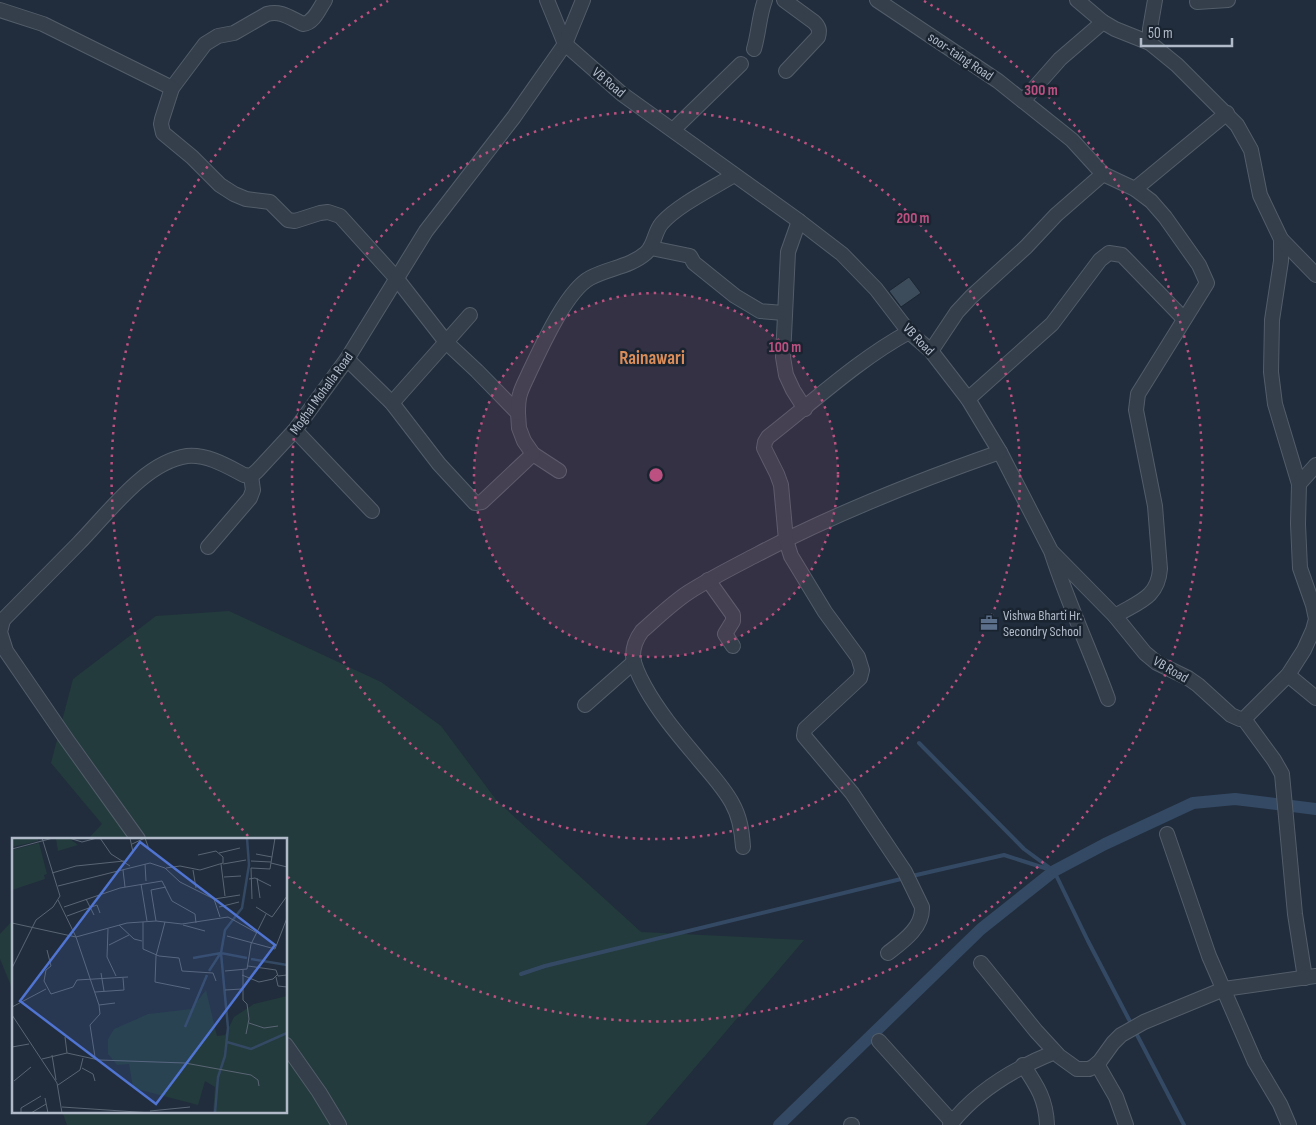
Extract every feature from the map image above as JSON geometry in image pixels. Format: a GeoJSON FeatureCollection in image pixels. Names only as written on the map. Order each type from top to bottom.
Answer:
{"type":"FeatureCollection","features":[{"type":"Feature","properties":{"kind":"street"},"geometry":{"type":"LineString","coordinates":[[325,0],[312,20],[306,24],[282,13],[272,13],[234,33],[212,39],[201,50],[172,88],[162,119],[163,133],[220,184],[234,194],[246,199],[270,202],[291,221],[328,212],[340,216],[397,279],[446,342],[518,413]]}},
{"type":"Feature","properties":{"kind":"street","name":"VB Road"},"geometry":{"type":"LineString","coordinates":[[547,0],[565,44],[622,94],[842,254],[876,289],[909,332],[931,351],[968,399],[1000,452],[1051,551],[1115,616],[1136,644],[1157,663],[1188,678],[1231,715],[1244,719]]}},
{"type":"Feature","properties":{"kind":"street","name":"Moghal Mohalla Road"},"geometry":{"type":"LineString","coordinates":[[251,476],[295,430],[347,359],[426,231],[514,117],[565,44],[583,0]]}},
{"type":"Feature","properties":{"kind":"street"},"geometry":{"type":"LineString","coordinates":[[754,49],[758,34],[758,23],[765,0]]}},
{"type":"Feature","properties":{"kind":"street"},"geometry":{"type":"LineString","coordinates":[[784,0],[814,22],[820,32],[818,37],[786,71]]}},
{"type":"Feature","properties":{"kind":"street","name":"soor-taing Road"},"geometry":{"type":"LineString","coordinates":[[877,0],[998,81],[1072,140],[1103,174],[1135,188],[1151,202],[1165,217],[1199,265],[1207,283],[1184,319]]}},
{"type":"Feature","properties":{"kind":"street"},"geometry":{"type":"LineString","coordinates":[[1076,0],[1104,22],[1127,35],[1150,43],[1177,65],[1227,113],[1237,125],[1251,150],[1260,195],[1281,239],[1316,275]]}},
{"type":"Feature","properties":{"kind":"street"},"geometry":{"type":"LineString","coordinates":[[1150,43],[1155,0]]}},
{"type":"Feature","properties":{"kind":"street"},"geometry":{"type":"LineString","coordinates":[[1197,2],[1228,0]]}},
{"type":"Feature","properties":{"kind":"street"},"geometry":{"type":"LineString","coordinates":[[0,10],[43,24],[172,88]]}},
{"type":"Feature","properties":{"kind":"street"},"geometry":{"type":"LineString","coordinates":[[1023,101],[1060,59],[1104,22]]}},
{"type":"Feature","properties":{"kind":"street"},"geometry":{"type":"LineString","coordinates":[[673,130],[741,64]]}},
{"type":"Feature","properties":{"kind":"street"},"geometry":{"type":"LineString","coordinates":[[1135,188],[1227,113]]}},
{"type":"Feature","properties":{"kind":"street"},"geometry":{"type":"LineString","coordinates":[[931,351],[957,312],[971,297],[1026,247],[1056,215],[1103,174]]}},
{"type":"Feature","properties":{"kind":"street"},"geometry":{"type":"LineString","coordinates":[[560,471],[533,454],[524,441],[519,428],[518,413],[520,394],[558,315],[575,292],[590,278],[621,267],[644,255],[652,248],[658,228],[664,221],[681,207],[734,175]]}},
{"type":"Feature","properties":{"kind":"street"},"geometry":{"type":"LineString","coordinates":[[799,221],[788,252],[782,357],[786,375],[804,409]]}},
{"type":"Feature","properties":{"kind":"street"},"geometry":{"type":"LineString","coordinates":[[981,963],[1036,1031],[1069,1065],[1077,1069],[1089,1069],[1097,1064],[1121,1035],[1144,1022],[1224,989],[1310,977],[1295,914],[1282,774],[1244,719],[1288,675],[1304,650],[1316,619],[1300,568],[1299,484],[1275,404],[1271,372],[1272,320],[1281,261],[1281,239]]}},
{"type":"Feature","properties":{"kind":"street"},"geometry":{"type":"LineString","coordinates":[[652,248],[690,256],[694,263],[735,296],[760,311],[784,313]]}},
{"type":"Feature","properties":{"kind":"street"},"geometry":{"type":"LineString","coordinates":[[968,399],[1052,324],[1100,260],[1109,253],[1122,255],[1184,319],[1143,386],[1136,402],[1155,506],[1160,577],[1155,591],[1115,616]]}},
{"type":"Feature","properties":{"kind":"street"},"geometry":{"type":"LineString","coordinates":[[392,403],[470,315]]}},
{"type":"Feature","properties":{"kind":"street"},"geometry":{"type":"LineString","coordinates":[[888,953],[905,940],[917,925],[922,912],[918,898],[905,872],[852,793],[804,736],[805,729],[860,678],[862,670],[858,657],[804,579],[791,556],[786,540],[780,485],[777,474],[764,448],[764,442],[892,341],[909,332]]}},
{"type":"Feature","properties":{"kind":"street"},"geometry":{"type":"LineString","coordinates":[[347,359],[392,403],[439,464],[475,503],[482,502],[533,454]]}},
{"type":"Feature","properties":{"kind":"street"},"geometry":{"type":"LineString","coordinates":[[295,430],[372,511]]}},
{"type":"Feature","properties":{"kind":"street"},"geometry":{"type":"LineString","coordinates":[[744,847],[740,820],[731,802],[717,780],[653,702],[642,680],[634,662],[633,654],[635,642],[642,631],[686,594],[708,580],[786,540],[852,508],[910,484],[1000,452]]}},
{"type":"Feature","properties":{"kind":"street"},"geometry":{"type":"LineString","coordinates":[[137,838],[6,651],[0,632],[1,618],[127,492],[154,469],[179,458],[198,456],[208,458],[244,476],[251,476],[253,490],[250,498],[208,547]]}},
{"type":"Feature","properties":{"kind":"street"},"geometry":{"type":"LineString","coordinates":[[1299,484],[1316,464]]}},
{"type":"Feature","properties":{"kind":"street"},"geometry":{"type":"LineString","coordinates":[[1051,551],[1108,699]]}},
{"type":"Feature","properties":{"kind":"street"},"geometry":{"type":"LineString","coordinates":[[708,580],[733,615],[733,621],[724,634],[733,646]]}},
{"type":"Feature","properties":{"kind":"street"},"geometry":{"type":"LineString","coordinates":[[585,705],[634,662]]}},
{"type":"Feature","properties":{"kind":"street"},"geometry":{"type":"LineString","coordinates":[[1288,675],[1316,698]]}},
{"type":"Feature","properties":{"kind":"street"},"geometry":{"type":"LineString","coordinates":[[1167,834],[1200,934],[1255,1062],[1280,1104],[1289,1125]]}},
{"type":"Feature","properties":{"kind":"street"},"geometry":{"type":"LineString","coordinates":[[879,1040],[951,1124],[968,1104],[1006,1074],[1056,1052]]}},
{"type":"Feature","properties":{"kind":"street"},"geometry":{"type":"LineString","coordinates":[[288,1048],[319,1092],[339,1125]]}},
{"type":"Feature","properties":{"kind":"street"},"geometry":{"type":"LineString","coordinates":[[1097,1064],[1116,1096],[1126,1125]]}},
{"type":"Feature","properties":{"kind":"street"},"geometry":{"type":"LineString","coordinates":[[1023,1065],[1039,1088],[1045,1107],[1047,1125]]}},
{"type":"Feature","properties":{"kind":"green space"},"geometry":{"type":"Polygon","coordinates":[[[229,611],[381,682],[441,726],[497,801],[641,932],[804,940],[646,1125],[67,1125],[62,1112],[288,1112],[288,838],[89,838],[102,824],[51,763],[73,679],[156,616],[229,611]]]}},
{"type":"Feature","properties":{"kind":"green space"},"geometry":{"type":"Polygon","coordinates":[[[12,921],[12,988],[0,959],[0,934],[12,921]]]}},
{"type":"Feature","properties":{"kind":"building"},"geometry":{"type":"Polygon","coordinates":[[[909,277],[921,293],[901,307],[889,291],[909,277]]]}},
{"type":"Feature","properties":{"kind":"waterway"},"geometry":{"type":"LineString","coordinates":[[919,743],[1024,849],[1054,871],[1088,941],[1184,1125]]}},
{"type":"Feature","properties":{"kind":"waterway"},"geometry":{"type":"LineString","coordinates":[[779,1125],[981,929],[1054,871],[1105,844],[1193,803],[1235,799],[1316,809]]}},
{"type":"Feature","properties":{"kind":"waterway"},"geometry":{"type":"LineString","coordinates":[[912,876],[1004,855],[1054,871]]}},
{"type":"Feature","properties":{"kind":"waterway"},"geometry":{"type":"LineString","coordinates":[[521,974],[545,966],[905,878]]}},
{"type":"Feature","properties":{"kind":"place","name":"Vishwa Bharti Hr. Secondry School"},"geometry":{"type":"Point","coordinates":[989,623]}},
{"type":"Feature","properties":{"kind":"district","name":"Rainawari"},"geometry":{"type":"Point","coordinates":[652,357]}}]}
